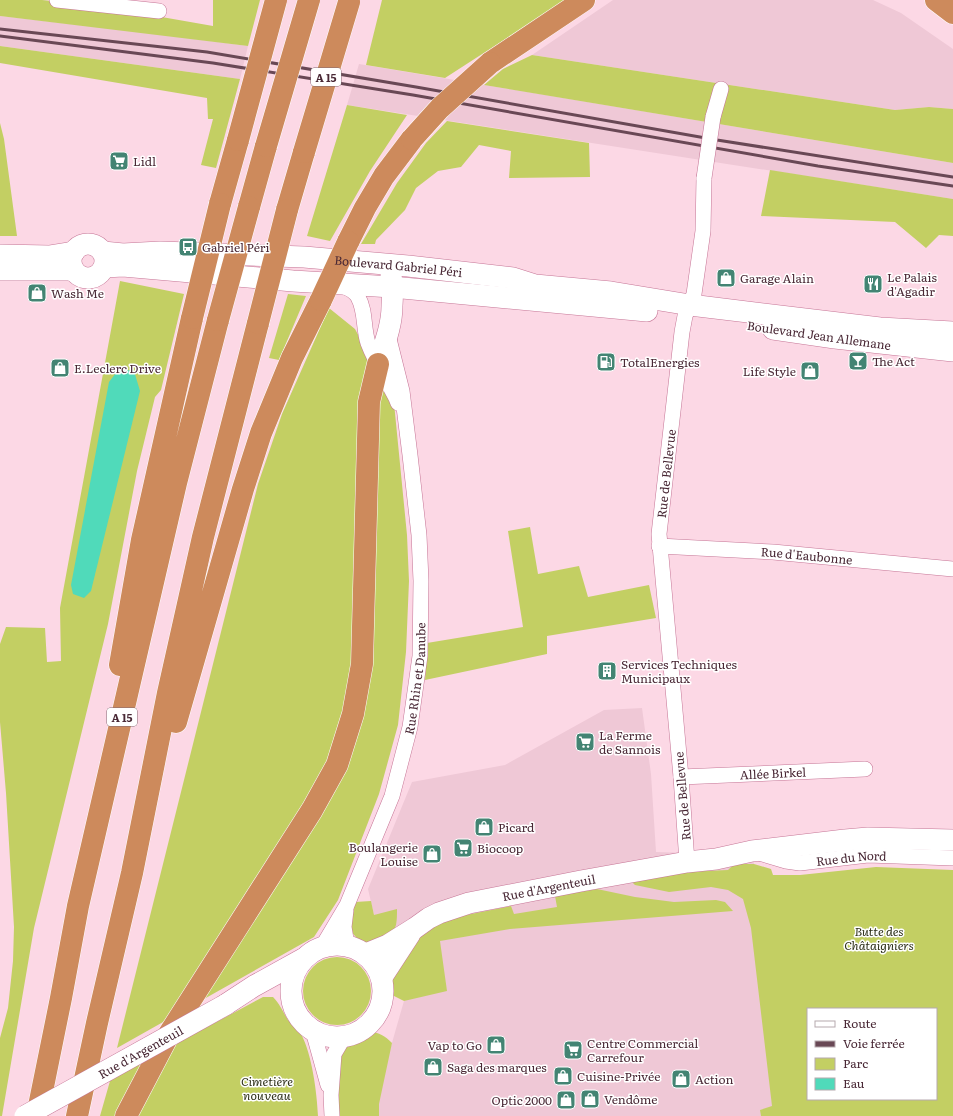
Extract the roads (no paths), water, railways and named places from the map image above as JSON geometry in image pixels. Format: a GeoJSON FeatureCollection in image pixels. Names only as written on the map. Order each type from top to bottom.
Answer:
{"type":"FeatureCollection","features":[{"type":"Feature","properties":{"kind":"highway"},"geometry":{"type":"LineString","coordinates":[[78,906],[142,540],[192,318],[220,204],[276,0]]}},
{"type":"Feature","properties":{"kind":"highway","name":"A 15"},"geometry":{"type":"LineString","coordinates":[[37,1116],[78,906],[176,483],[249,207],[309,0]]}},
{"type":"Feature","properties":{"kind":"highway"},"geometry":{"type":"LineString","coordinates":[[132,873],[239,502],[261,433],[292,358],[365,208],[384,176],[412,139],[440,108],[490,64],[584,0]]}},
{"type":"Feature","properties":{"kind":"highway"},"geometry":{"type":"LineString","coordinates":[[936,0],[953,13]]}},
{"type":"Feature","properties":{"kind":"highway","name":"A 15"},"geometry":{"type":"LineString","coordinates":[[77,1116],[132,873],[168,693],[203,538],[287,210],[350,1]]}},
{"type":"Feature","properties":{"kind":"highway"},"geometry":{"type":"LineString","coordinates":[[126,1116],[169,1034],[312,810],[337,765],[353,714],[362,664],[369,402],[378,364]]}},
{"type":"Feature","properties":{"kind":"main road"},"geometry":{"type":"LineString","coordinates":[[87,243],[96,245],[104,259],[99,275],[89,278],[80,276],[74,261],[77,248],[87,243]]}},
{"type":"Feature","properties":{"kind":"main road","name":"Boulevard Gabriel Péri"},"geometry":{"type":"LineString","coordinates":[[104,259],[123,254],[160,252],[304,257],[367,282]]}},
{"type":"Feature","properties":{"kind":"main road"},"geometry":{"type":"LineString","coordinates":[[0,255],[49,256],[74,261]]}},
{"type":"Feature","properties":{"kind":"main road","name":"Boulevard Gabriel Péri"},"geometry":{"type":"LineString","coordinates":[[104,259],[123,266],[340,284],[367,282],[391,276],[408,266],[513,278],[535,293],[663,312],[688,310]]}},
{"type":"Feature","properties":{"kind":"main road"},"geometry":{"type":"LineString","coordinates":[[0,270],[74,261]]}},
{"type":"Feature","properties":{"kind":"main road"},"geometry":{"type":"LineString","coordinates":[[378,364],[388,335],[392,306],[391,276]]}},
{"type":"Feature","properties":{"kind":"main road","name":"Boulevard Jean Allemane"},"geometry":{"type":"LineString","coordinates":[[688,310],[880,328],[953,332]]}},
{"type":"Feature","properties":{"kind":"main road","name":"Boulevard Jean Allemane"},"geometry":{"type":"LineString","coordinates":[[688,310],[835,338],[953,351]]}},
{"type":"Feature","properties":{"kind":"main road","name":"Rue du Nord"},"geometry":{"type":"LineString","coordinates":[[687,862],[716,859],[752,851],[868,838],[953,840]]}},
{"type":"Feature","properties":{"kind":"main road","name":"Rue d'Argenteuil"},"geometry":{"type":"LineString","coordinates":[[366,954],[388,944],[440,912],[468,903],[687,862]]}},
{"type":"Feature","properties":{"kind":"main road","name":"Rue d'Argenteuil"},"geometry":{"type":"LineString","coordinates":[[382,977],[415,928]]}},
{"type":"Feature","properties":{"kind":"main road"},"geometry":{"type":"LineString","coordinates":[[347,945],[366,954],[376,964],[382,977],[384,995],[381,1008],[374,1020],[361,1032],[344,1037],[328,1037],[313,1031],[302,1022],[294,1010],[291,996],[293,976],[303,959],[315,950],[322,947],[347,945]]}},
{"type":"Feature","properties":{"kind":"main road","name":"Rue d'Argenteuil"},"geometry":{"type":"LineString","coordinates":[[25,1116],[225,1005],[254,986],[303,959]]}},
{"type":"Feature","properties":{"kind":"main road"},"geometry":{"type":"LineString","coordinates":[[254,986],[274,988],[291,996]]}},
{"type":"Feature","properties":{"kind":"street"},"geometry":{"type":"LineString","coordinates":[[58,0],[159,12]]}},
{"type":"Feature","properties":{"kind":"street","name":"Rue de Bellevue"},"geometry":{"type":"LineString","coordinates":[[687,862],[681,777],[659,534],[680,345],[688,310],[694,294],[703,231],[704,178],[713,117],[721,89]]}},
{"type":"Feature","properties":{"kind":"street","name":"Rue Rhin et Danube"},"geometry":{"type":"LineString","coordinates":[[367,282],[364,327],[368,343],[396,398],[408,441]]}},
{"type":"Feature","properties":{"kind":"street","name":"Rue Rhin et Danube"},"geometry":{"type":"LineString","coordinates":[[322,947],[347,905],[392,796],[410,727],[420,656],[421,581],[419,536],[402,391],[388,335]]}},
{"type":"Feature","properties":{"kind":"street","name":"Rue d'Eaubonne"},"geometry":{"type":"LineString","coordinates":[[659,546],[773,552],[953,569]]}},
{"type":"Feature","properties":{"kind":"street","name":"Allée Birkel"},"geometry":{"type":"LineString","coordinates":[[681,777],[865,769]]}},
{"type":"Feature","properties":{"kind":"street","name":"Rue du Nord"},"geometry":{"type":"LineString","coordinates":[[752,851],[786,861],[800,863],[868,855],[953,858]]}},
{"type":"Feature","properties":{"kind":"street","name":"Rue Rhin et Danube"},"geometry":{"type":"LineString","coordinates":[[347,905],[344,927],[347,945]]}},
{"type":"Feature","properties":{"kind":"street"},"geometry":{"type":"LineString","coordinates":[[313,1031],[331,1095]]}},
{"type":"Feature","properties":{"kind":"street"},"geometry":{"type":"LineString","coordinates":[[332,1116],[331,1095],[334,1054],[344,1037]]}},
{"type":"Feature","properties":{"kind":"water"},"geometry":{"type":"Polygon","coordinates":[[[119,369],[134,371],[140,391],[91,591],[84,598],[73,594],[71,585],[109,382],[119,369]]]}},
{"type":"Feature","properties":{"kind":"railway"},"geometry":{"type":"LineString","coordinates":[[0,29],[207,52],[717,140],[953,177]]}},
{"type":"Feature","properties":{"kind":"railway"},"geometry":{"type":"LineString","coordinates":[[0,36],[213,63],[413,95],[818,166],[953,186]]}},
{"type":"Feature","properties":{"kind":"place","name":"Lidl"},"geometry":{"type":"Point","coordinates":[119,161]}},
{"type":"Feature","properties":{"kind":"place","name":"Gabriel Péri"},"geometry":{"type":"Point","coordinates":[188,247]}},
{"type":"Feature","properties":{"kind":"place","name":"Garage Alain"},"geometry":{"type":"Point","coordinates":[726,278]}},
{"type":"Feature","properties":{"kind":"place","name":"Le Palais d'Agadir"},"geometry":{"type":"Point","coordinates":[873,284]}},
{"type":"Feature","properties":{"kind":"place","name":"Wash Me"},"geometry":{"type":"Point","coordinates":[37,293]}},
{"type":"Feature","properties":{"kind":"place","name":"The Act"},"geometry":{"type":"Point","coordinates":[858,361]}},
{"type":"Feature","properties":{"kind":"place","name":"TotalEnergies"},"geometry":{"type":"Point","coordinates":[606,362]}},
{"type":"Feature","properties":{"kind":"place","name":"E.Leclerc Drive"},"geometry":{"type":"Point","coordinates":[60,368]}},
{"type":"Feature","properties":{"kind":"place","name":"Life Style"},"geometry":{"type":"Point","coordinates":[810,371]}},
{"type":"Feature","properties":{"kind":"place","name":"Services Techniques Municipaux"},"geometry":{"type":"Point","coordinates":[607,671]}},
{"type":"Feature","properties":{"kind":"place","name":"La Ferme de Sannois"},"geometry":{"type":"Point","coordinates":[585,742]}},
{"type":"Feature","properties":{"kind":"place","name":"Picard"},"geometry":{"type":"Point","coordinates":[484,827]}},
{"type":"Feature","properties":{"kind":"place","name":"Biocoop"},"geometry":{"type":"Point","coordinates":[463,848]}},
{"type":"Feature","properties":{"kind":"place","name":"Boulangerie Louise"},"geometry":{"type":"Point","coordinates":[432,854]}},
{"type":"Feature","properties":{"kind":"place","name":"Vap to Go"},"geometry":{"type":"Point","coordinates":[496,1045]}},
{"type":"Feature","properties":{"kind":"place","name":"Centre Commercial Carrefour"},"geometry":{"type":"Point","coordinates":[573,1050]}},
{"type":"Feature","properties":{"kind":"place","name":"Saga des marques"},"geometry":{"type":"Point","coordinates":[433,1067]}},
{"type":"Feature","properties":{"kind":"place","name":"Cuisine-Privée"},"geometry":{"type":"Point","coordinates":[563,1076]}},
{"type":"Feature","properties":{"kind":"place","name":"Action"},"geometry":{"type":"Point","coordinates":[681,1079]}},
{"type":"Feature","properties":{"kind":"place","name":"Vendôme"},"geometry":{"type":"Point","coordinates":[590,1099]}},
{"type":"Feature","properties":{"kind":"place","name":"Optic 2000"},"geometry":{"type":"Point","coordinates":[566,1100]}},
{"type":"Feature","properties":{"kind":"park label","name":"Butte des Châtaigniers"},"geometry":{"type":"Point","coordinates":[879,938]}},
{"type":"Feature","properties":{"kind":"park label","name":"Cimetière nouveau"},"geometry":{"type":"Point","coordinates":[267,1088]}}]}
